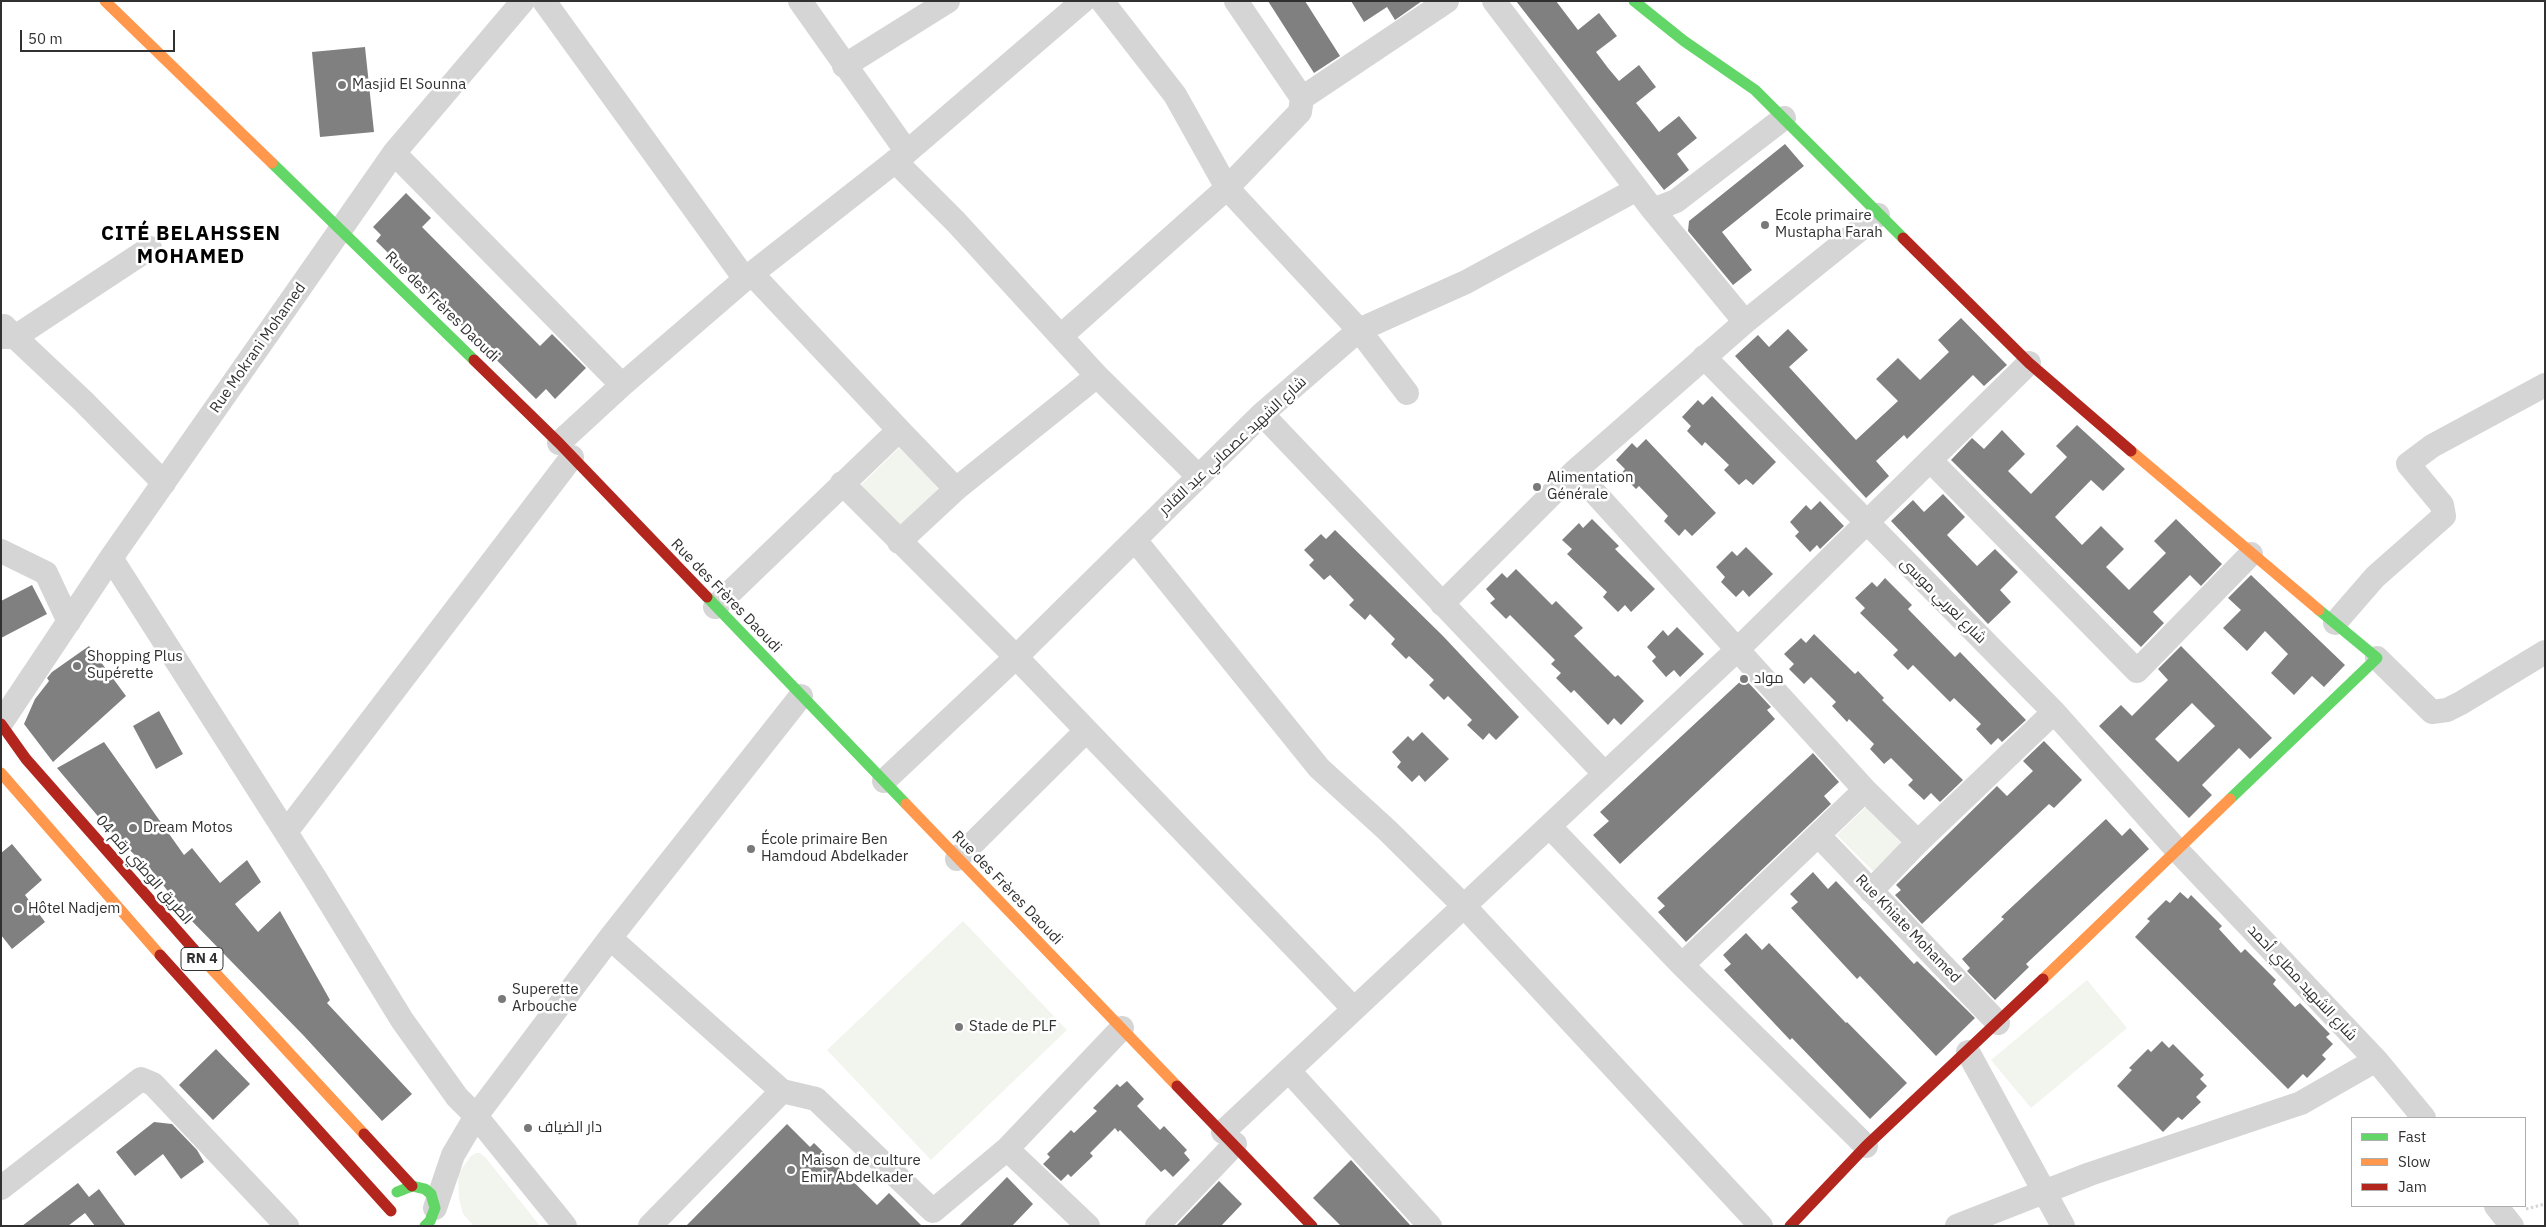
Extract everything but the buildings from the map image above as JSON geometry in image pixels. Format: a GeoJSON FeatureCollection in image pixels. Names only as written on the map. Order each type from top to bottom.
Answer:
{"type":"FeatureCollection","features":[{"type":"Feature","properties":{"kind":"main road","name":"Rue des Frères Daoudi"},"geometry":{"type":"LineString","coordinates":[[105,1],[565,450],[1312,1226]]}},
{"type":"Feature","properties":{"kind":"main road"},"geometry":{"type":"LineString","coordinates":[[1634,1],[1684,41],[1755,90],[1878,215],[2029,363],[2251,554],[2377,658],[1968,1052],[1866,1146],[1790,1226]]}},
{"type":"Feature","properties":{"kind":"main road","name":"الطريق الوطني رقم 04"},"geometry":{"type":"LineString","coordinates":[[4,718],[26,759],[182,937],[415,1186],[431,1194],[434,1216]]}},
{"type":"Feature","properties":{"kind":"main road","name":"RN 4"},"geometry":{"type":"LineString","coordinates":[[1,774],[74,859],[392,1215],[391,1201],[396,1193],[403,1188],[415,1186]]}},
{"type":"Feature","properties":{"kind":"street","name":"Rue Mokrani Mohamed"},"geometry":{"type":"LineString","coordinates":[[4,718],[111,558],[394,153],[524,1]]}},
{"type":"Feature","properties":{"kind":"street"},"geometry":{"type":"LineString","coordinates":[[544,1],[749,277],[956,489]]}},
{"type":"Feature","properties":{"kind":"street"},"geometry":{"type":"LineString","coordinates":[[800,1],[901,156],[956,222],[1097,376],[1198,476]]}},
{"type":"Feature","properties":{"kind":"street"},"geometry":{"type":"LineString","coordinates":[[844,66],[948,1]]}},
{"type":"Feature","properties":{"kind":"street"},"geometry":{"type":"LineString","coordinates":[[286,832],[565,450],[622,385],[749,277],[901,156],[1083,1]]}},
{"type":"Feature","properties":{"kind":"street"},"geometry":{"type":"LineString","coordinates":[[1102,1],[1175,94],[1227,188],[1359,330],[1408,393]]}},
{"type":"Feature","properties":{"kind":"street"},"geometry":{"type":"LineString","coordinates":[[1060,336],[1227,188],[1300,112],[1302,98],[1236,1]]}},
{"type":"Feature","properties":{"kind":"street"},"geometry":{"type":"LineString","coordinates":[[1302,98],[1447,1]]}},
{"type":"Feature","properties":{"kind":"street"},"geometry":{"type":"LineString","coordinates":[[1494,1],[1653,210],[1745,322]]}},
{"type":"Feature","properties":{"kind":"street"},"geometry":{"type":"LineString","coordinates":[[1653,210],[1676,201],[1784,118]]}},
{"type":"Feature","properties":{"kind":"street"},"geometry":{"type":"LineString","coordinates":[[394,153],[622,385]]}},
{"type":"Feature","properties":{"kind":"street","name":"شارع الشهيد عصماني عبد القادر"},"geometry":{"type":"LineString","coordinates":[[884,781],[1016,657],[1262,414],[1359,330],[1466,282],[1637,189]]}},
{"type":"Feature","properties":{"kind":"street"},"geometry":{"type":"LineString","coordinates":[[1442,604],[1575,472],[1745,322],[1878,215]]}},
{"type":"Feature","properties":{"kind":"street"},"geometry":{"type":"LineString","coordinates":[[150,248],[6,333],[84,401],[164,483]]}},
{"type":"Feature","properties":{"kind":"street","name":"شارع لعربي موسى"},"geometry":{"type":"LineString","coordinates":[[1704,357],[2054,712],[2177,850]]}},
{"type":"Feature","properties":{"kind":"street"},"geometry":{"type":"LineString","coordinates":[[1157,1226],[1229,1138],[1289,1071],[1738,649],[2029,363]]}},
{"type":"Feature","properties":{"kind":"street"},"geometry":{"type":"LineString","coordinates":[[899,542],[956,489],[1097,376]]}},
{"type":"Feature","properties":{"kind":"street"},"geometry":{"type":"LineString","coordinates":[[2335,623],[2375,577],[2444,516],[2442,505],[2408,464],[2432,446],[2545,385]]}},
{"type":"Feature","properties":{"kind":"street"},"geometry":{"type":"LineString","coordinates":[[1262,414],[1604,773]]}},
{"type":"Feature","properties":{"kind":"street"},"geometry":{"type":"LineString","coordinates":[[715,607],[899,430]]}},
{"type":"Feature","properties":{"kind":"street"},"geometry":{"type":"LineString","coordinates":[[1931,461],[2137,671],[2251,554]]}},
{"type":"Feature","properties":{"kind":"street"},"geometry":{"type":"LineString","coordinates":[[1575,472],[1865,790],[1918,842]]}},
{"type":"Feature","properties":{"kind":"street"},"geometry":{"type":"LineString","coordinates":[[842,484],[1016,657],[1354,1009]]}},
{"type":"Feature","properties":{"kind":"street"},"geometry":{"type":"LineString","coordinates":[[1135,540],[1319,768],[1387,830],[1465,907],[1761,1226]]}},
{"type":"Feature","properties":{"kind":"street"},"geometry":{"type":"LineString","coordinates":[[1,551],[46,573],[69,622]]}},
{"type":"Feature","properties":{"kind":"street"},"geometry":{"type":"LineString","coordinates":[[111,558],[286,832],[402,1020],[457,1097],[476,1116],[565,1226]]}},
{"type":"Feature","properties":{"kind":"street"},"geometry":{"type":"LineString","coordinates":[[2377,658],[2432,712],[2447,710],[2461,703],[2545,652]]}},
{"type":"Feature","properties":{"kind":"street"},"geometry":{"type":"LineString","coordinates":[[434,1216],[439,1192],[461,1141],[476,1116],[610,938],[801,696]]}},
{"type":"Feature","properties":{"kind":"street"},"geometry":{"type":"LineString","coordinates":[[1871,891],[1918,842],[2054,712]]}},
{"type":"Feature","properties":{"kind":"street"},"geometry":{"type":"LineString","coordinates":[[957,859],[1086,731]]}},
{"type":"Feature","properties":{"kind":"street"},"geometry":{"type":"LineString","coordinates":[[1682,965],[1865,790]]}},
{"type":"Feature","properties":{"kind":"street"},"geometry":{"type":"LineString","coordinates":[[1550,827],[1682,965],[1866,1146]]}},
{"type":"Feature","properties":{"kind":"street","name":"Rue Khiate Mohamed"},"geometry":{"type":"LineString","coordinates":[[1818,835],[1998,1023]]}},
{"type":"Feature","properties":{"kind":"street","name":"شارع الشهيد مطاي أحمد"},"geometry":{"type":"LineString","coordinates":[[2177,850],[2376,1060],[2423,1117]]}},
{"type":"Feature","properties":{"kind":"street"},"geometry":{"type":"LineString","coordinates":[[610,938],[782,1091],[816,1099],[933,1218],[1007,1149],[1122,1028]]}},
{"type":"Feature","properties":{"kind":"street"},"geometry":{"type":"LineString","coordinates":[[1968,1052],[2063,1226]]}},
{"type":"Feature","properties":{"kind":"street"},"geometry":{"type":"LineString","coordinates":[[1957,1226],[2045,1191],[2176,1143],[2301,1103],[2376,1060]]}},
{"type":"Feature","properties":{"kind":"street"},"geometry":{"type":"LineString","coordinates":[[1289,1071],[1430,1226]]}},
{"type":"Feature","properties":{"kind":"street"},"geometry":{"type":"LineString","coordinates":[[1,1188],[141,1079],[152,1084],[287,1226]]}},
{"type":"Feature","properties":{"kind":"street"},"geometry":{"type":"LineString","coordinates":[[650,1226],[782,1091]]}},
{"type":"Feature","properties":{"kind":"street"},"geometry":{"type":"LineString","coordinates":[[415,1186],[461,1141]]}},
{"type":"Feature","properties":{"kind":"street"},"geometry":{"type":"LineString","coordinates":[[1007,1149],[1088,1226]]}},
{"type":"Feature","properties":{"kind":"street"},"geometry":{"type":"LineString","coordinates":[[2497,1207],[2512,1226]]}},
{"type":"Feature","properties":{"kind":"shaded area"},"geometry":{"type":"Polygon","coordinates":[[[899,448],[939,488],[897,530],[857,489],[899,448]]]}},
{"type":"Feature","properties":{"kind":"shaded area"},"geometry":{"type":"Polygon","coordinates":[[[1866,807],[1903,845],[1875,873],[1837,835],[1866,807]]]}},
{"type":"Feature","properties":{"kind":"shaded area"},"geometry":{"type":"Polygon","coordinates":[[[963,921],[1067,1030],[931,1160],[827,1050],[963,921]]]}},
{"type":"Feature","properties":{"kind":"shaded area"},"geometry":{"type":"Polygon","coordinates":[[[2087,980],[2127,1028],[2031,1108],[1991,1060],[2087,980]]]}},
{"type":"Feature","properties":{"kind":"shaded area"},"geometry":{"type":"Polygon","coordinates":[[[480,1153],[486,1158],[540,1226],[474,1226],[463,1214],[459,1198],[458,1174],[471,1156],[480,1153]]]}},
{"type":"Feature","properties":{"kind":"traffic: fast"},"geometry":{"type":"LineString","coordinates":[[1634,1],[1684,41],[1755,90],[1903,238]]}},
{"type":"Feature","properties":{"kind":"traffic: fast"},"geometry":{"type":"LineString","coordinates":[[272,163],[474,360]]}},
{"type":"Feature","properties":{"kind":"traffic: fast"},"geometry":{"type":"LineString","coordinates":[[707,597],[906,804]]}},
{"type":"Feature","properties":{"kind":"traffic: fast"},"geometry":{"type":"LineString","coordinates":[[2230,799],[2377,658],[2319,610]]}},
{"type":"Feature","properties":{"kind":"traffic: fast"},"geometry":{"type":"LineString","coordinates":[[397,1192],[412,1186],[425,1189],[431,1194],[435,1208],[430,1221],[425,1226]]}},
{"type":"Feature","properties":{"kind":"traffic: slow"},"geometry":{"type":"LineString","coordinates":[[105,1],[272,163]]}},
{"type":"Feature","properties":{"kind":"traffic: slow"},"geometry":{"type":"LineString","coordinates":[[2131,451],[2319,610]]}},
{"type":"Feature","properties":{"kind":"traffic: slow"},"geometry":{"type":"LineString","coordinates":[[1,773],[160,955]]}},
{"type":"Feature","properties":{"kind":"traffic: slow"},"geometry":{"type":"LineString","coordinates":[[2043,979],[2230,799]]}},
{"type":"Feature","properties":{"kind":"traffic: slow"},"geometry":{"type":"LineString","coordinates":[[906,804],[1177,1086]]}},
{"type":"Feature","properties":{"kind":"traffic: slow"},"geometry":{"type":"LineString","coordinates":[[197,953],[364,1134]]}},
{"type":"Feature","properties":{"kind":"traffic: jam"},"geometry":{"type":"LineString","coordinates":[[1903,238],[2029,363],[2131,451]]}},
{"type":"Feature","properties":{"kind":"traffic: jam"},"geometry":{"type":"LineString","coordinates":[[474,360],[559,443],[707,597]]}},
{"type":"Feature","properties":{"kind":"traffic: jam"},"geometry":{"type":"LineString","coordinates":[[1,724],[26,759],[197,953]]}},
{"type":"Feature","properties":{"kind":"traffic: jam"},"geometry":{"type":"LineString","coordinates":[[160,955],[391,1211]]}},
{"type":"Feature","properties":{"kind":"traffic: jam"},"geometry":{"type":"LineString","coordinates":[[1790,1226],[1866,1146],[2043,979]]}},
{"type":"Feature","properties":{"kind":"traffic: jam"},"geometry":{"type":"LineString","coordinates":[[1177,1086],[1312,1226]]}},
{"type":"Feature","properties":{"kind":"traffic: jam"},"geometry":{"type":"LineString","coordinates":[[364,1134],[412,1186]]}},
{"type":"Feature","properties":{"kind":"place","name":"Masjid El Sounna"},"geometry":{"type":"Point","coordinates":[342,85]}},
{"type":"Feature","properties":{"kind":"place","name":"Ecole primaire Mustapha Farah"},"geometry":{"type":"Point","coordinates":[1765,225]}},
{"type":"Feature","properties":{"kind":"place","name":"Alimentation Générale"},"geometry":{"type":"Point","coordinates":[1537,487]}},
{"type":"Feature","properties":{"kind":"place","name":"Shopping Plus Supérette"},"geometry":{"type":"Point","coordinates":[77,666]}},
{"type":"Feature","properties":{"kind":"place","name":"مواد"},"geometry":{"type":"Point","coordinates":[1744,679]}},
{"type":"Feature","properties":{"kind":"place","name":"Dream Motos"},"geometry":{"type":"Point","coordinates":[133,828]}},
{"type":"Feature","properties":{"kind":"place","name":"École primaire Ben Hamdoud Abdelkader"},"geometry":{"type":"Point","coordinates":[751,849]}},
{"type":"Feature","properties":{"kind":"place","name":"Hôtel Nadjem"},"geometry":{"type":"Point","coordinates":[18,909]}},
{"type":"Feature","properties":{"kind":"place","name":"Superette Arbouche"},"geometry":{"type":"Point","coordinates":[502,999]}},
{"type":"Feature","properties":{"kind":"place","name":"Stade de PLF"},"geometry":{"type":"Point","coordinates":[959,1027]}},
{"type":"Feature","properties":{"kind":"place","name":"دار الضياف"},"geometry":{"type":"Point","coordinates":[528,1128]}},
{"type":"Feature","properties":{"kind":"place","name":"Maison de culture Emir Abdelkader"},"geometry":{"type":"Point","coordinates":[791,1170]}},
{"type":"Feature","properties":{"kind":"district","name":"CITÉ BELAHSSEN MOHAMED"},"geometry":{"type":"Point","coordinates":[191,246]}}]}
